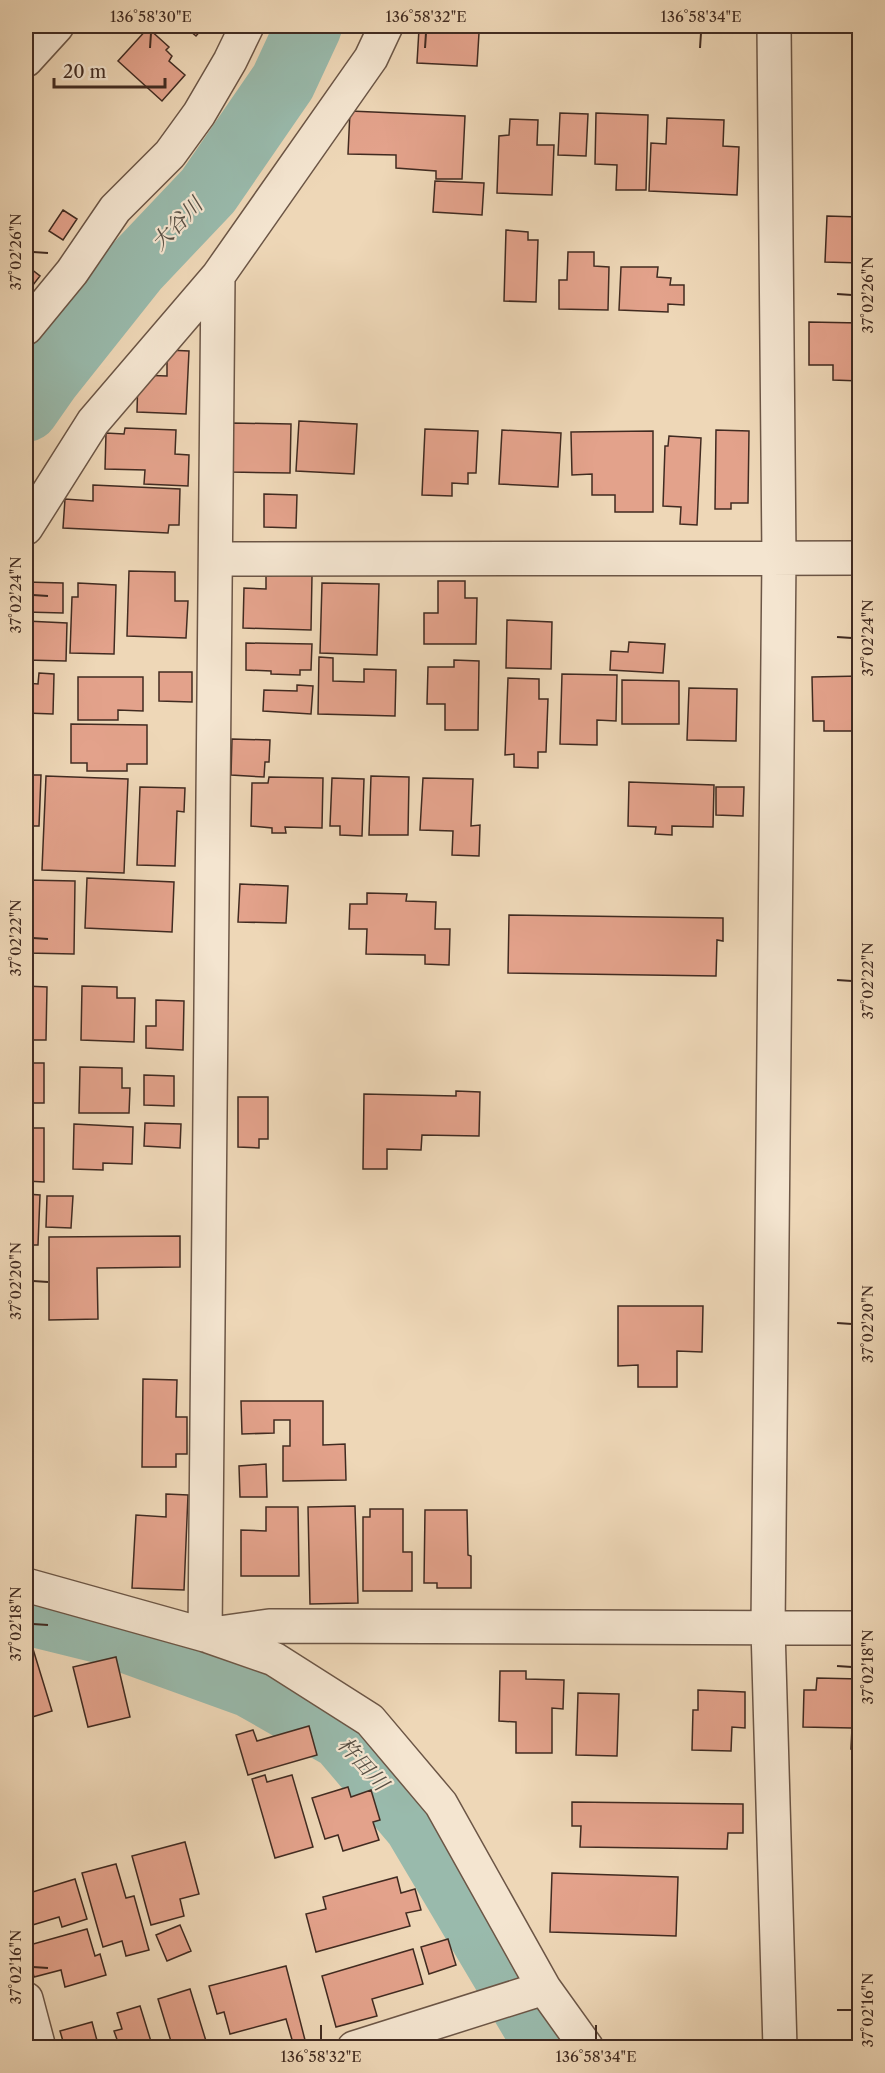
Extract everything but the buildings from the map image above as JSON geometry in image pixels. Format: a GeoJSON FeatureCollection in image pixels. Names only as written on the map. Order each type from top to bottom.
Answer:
{"type":"FeatureCollection","features":[{"type":"Feature","properties":{"kind":"street"},"geometry":{"type":"LineString","coordinates":[[26,60],[57,26]]}},
{"type":"Feature","properties":{"kind":"street"},"geometry":{"type":"LineString","coordinates":[[26,328],[72,273],[115,209],[170,154],[199,114],[230,61],[247,26]]}},
{"type":"Feature","properties":{"kind":"street"},"geometry":{"type":"LineString","coordinates":[[26,528],[93,422],[218,276],[371,58],[386,26]]}},
{"type":"Feature","properties":{"kind":"street"},"geometry":{"type":"LineString","coordinates":[[774,26],[779,558],[768,1629],[780,2048]]}},
{"type":"Feature","properties":{"kind":"street"},"geometry":{"type":"LineString","coordinates":[[206,1635],[218,276]]}},
{"type":"Feature","properties":{"kind":"street"},"geometry":{"type":"LineString","coordinates":[[216,559],[860,558]]}},
{"type":"Feature","properties":{"kind":"street"},"geometry":{"type":"LineString","coordinates":[[26,1585],[206,1635],[274,1659],[370,1720],[441,1804],[524,1995],[587,2048]]}},
{"type":"Feature","properties":{"kind":"street"},"geometry":{"type":"LineString","coordinates":[[206,1635],[269,1626],[860,1628]]}},
{"type":"Feature","properties":{"kind":"street"},"geometry":{"type":"LineString","coordinates":[[354,2048],[524,1995]]}},
{"type":"Feature","properties":{"kind":"street"},"geometry":{"type":"LineString","coordinates":[[26,1999],[39,2048]]}},
{"type":"Feature","properties":{"kind":"waterway","name":"大谷川"},"geometry":{"type":"LineString","coordinates":[[26,409],[136,267],[208,191],[283,82],[309,26]]}},
{"type":"Feature","properties":{"kind":"waterway","name":"杵田川"},"geometry":{"type":"LineString","coordinates":[[26,1612],[99,1630],[251,1685],[342,1737],[416,1824],[549,2048]]}}]}
